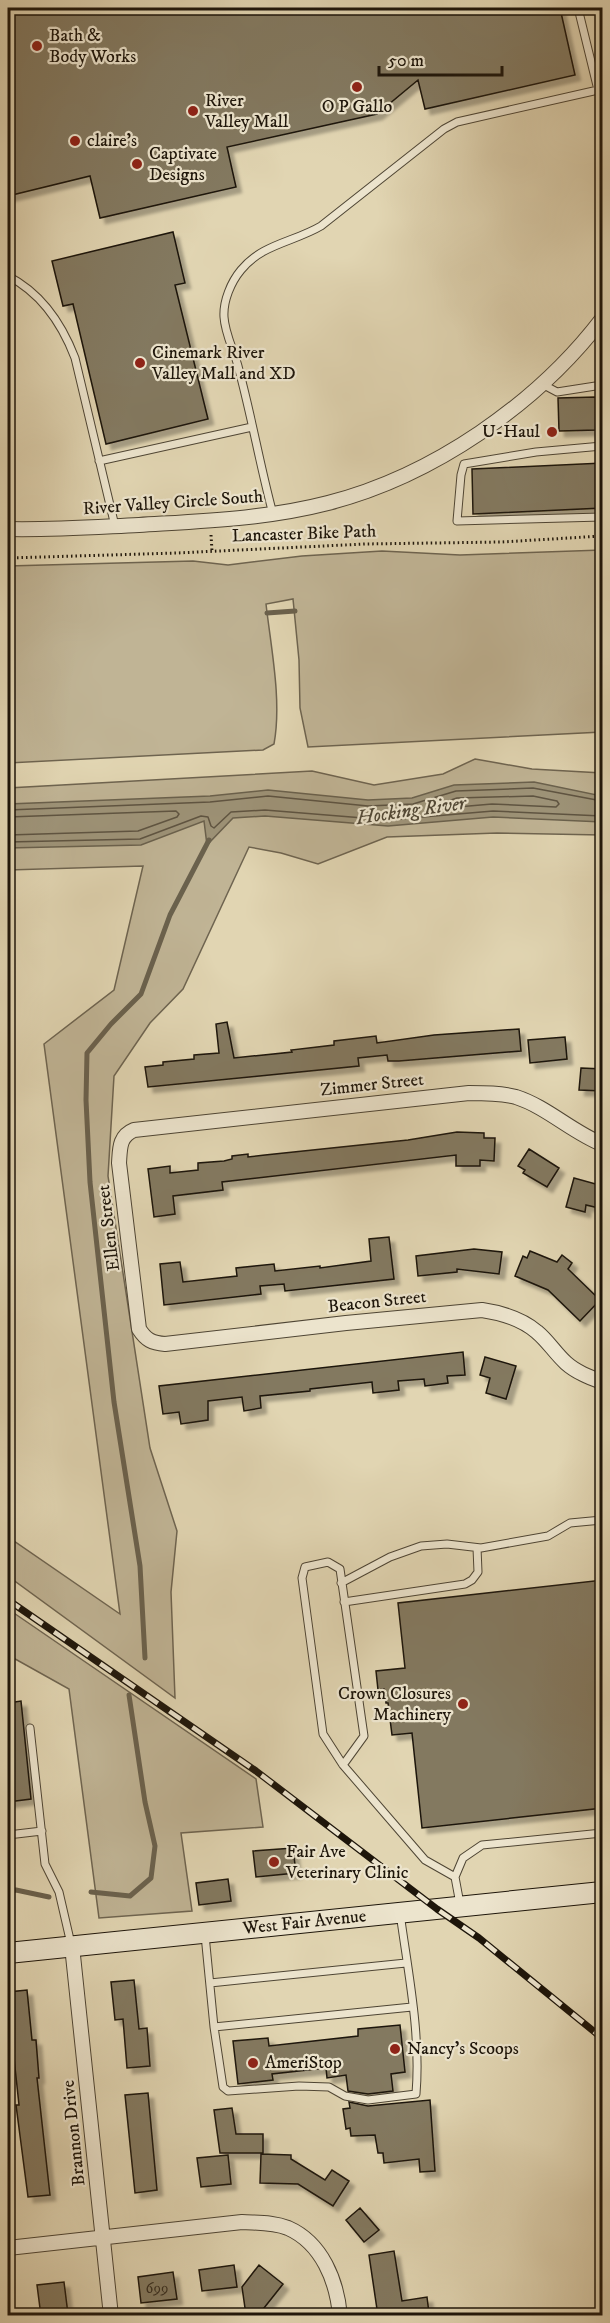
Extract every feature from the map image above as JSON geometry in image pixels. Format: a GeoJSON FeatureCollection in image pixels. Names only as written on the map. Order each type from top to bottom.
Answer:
{"type":"FeatureCollection","features":[{"type":"Feature","properties":{"kind":"street","name":"River Valley Circle South"},"geometry":{"type":"LineString","coordinates":[[8,529],[216,521],[273,514],[346,498],[401,477],[495,423],[574,354],[603,319]]}},
{"type":"Feature","properties":{"kind":"street","name":"Zimmer Street"},"geometry":{"type":"LineString","coordinates":[[134,1130],[445,1095],[493,1093],[515,1097],[534,1104],[577,1132],[603,1144]]}},
{"type":"Feature","properties":{"kind":"street","name":"Ellen Street"},"geometry":{"type":"LineString","coordinates":[[134,1130],[122,1138],[119,1163],[139,1329]]}},
{"type":"Feature","properties":{"kind":"street","name":"Beacon Street"},"geometry":{"type":"LineString","coordinates":[[139,1329],[144,1338],[154,1343],[165,1344],[429,1315],[491,1311],[525,1323],[537,1332],[565,1362],[586,1376],[603,1382]]}},
{"type":"Feature","properties":{"kind":"street","name":"West Fair Avenue"},"geometry":{"type":"LineString","coordinates":[[8,1953],[603,1892]]}},
{"type":"Feature","properties":{"kind":"street","name":"Brannon Drive"},"geometry":{"type":"LineString","coordinates":[[72,1946],[111,2316]]}},
{"type":"Feature","properties":{"kind":"street"},"geometry":{"type":"LineString","coordinates":[[8,2248],[242,2223],[267,2223],[288,2229],[312,2246],[326,2264],[336,2286],[340,2316]]}},
{"type":"Feature","properties":{"kind":"lane"},"geometry":{"type":"LineString","coordinates":[[273,514],[239,369],[228,338],[224,316],[228,293],[240,271],[259,253],[321,226],[444,129],[457,122],[600,91],[578,8]]}},
{"type":"Feature","properties":{"kind":"lane"},"geometry":{"type":"LineString","coordinates":[[8,276],[50,310],[68,340],[75,358],[115,526]]}},
{"type":"Feature","properties":{"kind":"lane"},"geometry":{"type":"LineString","coordinates":[[542,384],[557,392],[603,385]]}},
{"type":"Feature","properties":{"kind":"lane"},"geometry":{"type":"LineString","coordinates":[[99,460],[252,427]]}},
{"type":"Feature","properties":{"kind":"lane"},"geometry":{"type":"LineString","coordinates":[[464,464],[536,452],[603,446]]}},
{"type":"Feature","properties":{"kind":"lane"},"geometry":{"type":"LineString","coordinates":[[453,449],[464,464],[458,496],[457,521],[603,517]]}},
{"type":"Feature","properties":{"kind":"lane"},"geometry":{"type":"LineString","coordinates":[[342,1583],[390,1557],[420,1546],[447,1544],[477,1548],[548,1536],[570,1523],[603,1520]]}},
{"type":"Feature","properties":{"kind":"lane"},"geometry":{"type":"LineString","coordinates":[[345,1602],[465,1584],[472,1580],[478,1572],[477,1548]]}},
{"type":"Feature","properties":{"kind":"lane"},"geometry":{"type":"LineString","coordinates":[[343,1765],[364,1736],[340,1569],[328,1562],[305,1567],[302,1578],[323,1734],[343,1765],[424,1860],[455,1877]]}},
{"type":"Feature","properties":{"kind":"lane"},"geometry":{"type":"LineString","coordinates":[[30,1728],[45,1864],[59,1892],[72,1946]]}},
{"type":"Feature","properties":{"kind":"lane"},"geometry":{"type":"LineString","coordinates":[[8,1835],[42,1831]]}},
{"type":"Feature","properties":{"kind":"lane"},"geometry":{"type":"LineString","coordinates":[[460,1906],[455,1877],[463,1858],[482,1845],[603,1833]]}},
{"type":"Feature","properties":{"kind":"lane"},"geometry":{"type":"LineString","coordinates":[[205,1933],[214,2027],[223,2087],[228,2091],[299,2086],[329,2087],[345,2096],[368,2100],[416,2094],[418,2072],[400,1913]]}},
{"type":"Feature","properties":{"kind":"lane"},"geometry":{"type":"LineString","coordinates":[[210,1983],[406,1962]]}},
{"type":"Feature","properties":{"kind":"lane"},"geometry":{"type":"LineString","coordinates":[[214,2027],[412,2007]]}},
{"type":"Feature","properties":{"kind":"path","name":"Lancaster Bike Path"},"geometry":{"type":"LineString","coordinates":[[8,558],[177,553],[365,543],[502,542],[603,536]]}},
{"type":"Feature","properties":{"kind":"shaded area"},"geometry":{"type":"Polygon","coordinates":[[[602,550],[602,732],[308,747],[300,708],[299,660],[293,599],[266,604],[276,692],[274,744],[263,750],[8,763],[8,566],[193,561],[228,565],[302,556],[382,551],[460,555],[602,550]]]}},
{"type":"Feature","properties":{"kind":"shaded area"},"geometry":{"type":"Polygon","coordinates":[[[475,759],[532,769],[602,773],[602,835],[497,833],[387,837],[318,864],[281,853],[249,847],[183,989],[150,1023],[114,1076],[108,1176],[150,1448],[177,1531],[171,1592],[175,1698],[12,1579],[8,1568],[8,1537],[120,1614],[44,1044],[114,990],[143,866],[8,870],[8,788],[312,771],[374,785],[443,774],[475,759]]]}},
{"type":"Feature","properties":{"kind":"shaded area"},"geometry":{"type":"Polygon","coordinates":[[[8,1609],[256,1779],[263,1827],[181,1833],[192,1911],[99,1918],[69,1689],[8,1655],[8,1609]]]}},
{"type":"Feature","properties":{"kind":"water","name":"Hocking River"},"geometry":{"type":"Polygon","coordinates":[[[534,782],[602,796],[602,822],[493,817],[388,826],[265,816],[233,818],[207,845],[204,821],[141,845],[8,848],[8,804],[210,796],[268,790],[368,800],[412,798],[454,785],[534,782]]]}},
{"type":"Feature","properties":{"kind":"building","name":"River Valley Mall"},"geometry":{"type":"Polygon","coordinates":[[[8,8],[560,8],[575,75],[425,109],[418,80],[377,114],[227,147],[236,187],[100,218],[90,176],[8,196],[8,8]]]}},
{"type":"Feature","properties":{"kind":"building","name":"Cinemark River Valley Mall and XD"},"geometry":{"type":"Polygon","coordinates":[[[173,232],[185,283],[175,285],[208,419],[106,444],[73,304],[63,306],[52,261],[173,232]]]}},
{"type":"Feature","properties":{"kind":"building"},"geometry":{"type":"Polygon","coordinates":[[[596,397],[597,430],[559,431],[558,398],[596,397]]]}},
{"type":"Feature","properties":{"kind":"building"},"geometry":{"type":"Polygon","coordinates":[[[603,463],[603,508],[473,514],[472,469],[603,463]]]}},
{"type":"Feature","properties":{"kind":"building"},"geometry":{"type":"Polygon","coordinates":[[[227,1022],[234,1058],[292,1052],[291,1050],[334,1045],[334,1041],[376,1036],[377,1043],[434,1035],[519,1029],[521,1051],[399,1061],[388,1061],[387,1055],[358,1058],[359,1066],[148,1087],[145,1067],[163,1065],[163,1062],[194,1059],[194,1055],[219,1053],[216,1024],[227,1022]]]}},
{"type":"Feature","properties":{"kind":"building"},"geometry":{"type":"Polygon","coordinates":[[[565,1037],[567,1059],[530,1063],[528,1040],[565,1037]]]}},
{"type":"Feature","properties":{"kind":"building"},"geometry":{"type":"Polygon","coordinates":[[[581,1068],[603,1069],[603,1091],[579,1090],[581,1068]]]}},
{"type":"Feature","properties":{"kind":"building"},"geometry":{"type":"Polygon","coordinates":[[[457,1132],[484,1133],[484,1138],[495,1138],[494,1161],[480,1160],[480,1166],[456,1166],[456,1155],[222,1182],[223,1190],[173,1196],[175,1214],[154,1217],[148,1169],[170,1166],[170,1173],[198,1170],[198,1163],[224,1161],[232,1159],[232,1156],[248,1154],[248,1157],[408,1140],[457,1132]]]}},
{"type":"Feature","properties":{"kind":"building"},"geometry":{"type":"Polygon","coordinates":[[[529,1149],[559,1168],[547,1187],[523,1173],[525,1170],[518,1166],[529,1149]]]}},
{"type":"Feature","properties":{"kind":"building"},"geometry":{"type":"Polygon","coordinates":[[[574,1178],[603,1186],[603,1209],[586,1205],[585,1212],[566,1207],[574,1178]]]}},
{"type":"Feature","properties":{"kind":"building"},"geometry":{"type":"Polygon","coordinates":[[[389,1237],[394,1279],[285,1291],[284,1284],[260,1286],[261,1294],[164,1305],[160,1264],[180,1262],[183,1282],[237,1276],[236,1268],[274,1264],[275,1271],[320,1266],[320,1268],[371,1261],[369,1239],[389,1237]]]}},
{"type":"Feature","properties":{"kind":"building"},"geometry":{"type":"Polygon","coordinates":[[[474,1249],[502,1252],[499,1274],[457,1269],[457,1272],[418,1276],[416,1256],[474,1249]]]}},
{"type":"Feature","properties":{"kind":"building"},"geometry":{"type":"Polygon","coordinates":[[[530,1251],[557,1262],[562,1255],[572,1263],[568,1269],[600,1300],[580,1321],[548,1290],[515,1276],[523,1256],[527,1258],[530,1251]]]}},
{"type":"Feature","properties":{"kind":"building"},"geometry":{"type":"Polygon","coordinates":[[[463,1352],[465,1375],[447,1376],[448,1383],[425,1386],[424,1379],[398,1381],[399,1390],[373,1393],[372,1382],[310,1389],[310,1391],[260,1396],[261,1408],[244,1411],[242,1397],[208,1401],[208,1420],[181,1424],[179,1412],[163,1414],[159,1386],[463,1352]]]}},
{"type":"Feature","properties":{"kind":"building"},"geometry":{"type":"Polygon","coordinates":[[[485,1357],[516,1366],[506,1399],[486,1393],[490,1378],[480,1375],[485,1357]]]}},
{"type":"Feature","properties":{"kind":"building","name":"Crown Closures Machinery"},"geometry":{"type":"Polygon","coordinates":[[[603,1580],[603,1808],[422,1828],[412,1733],[392,1735],[384,1689],[378,1690],[376,1671],[405,1668],[398,1603],[603,1580]]]}},
{"type":"Feature","properties":{"kind":"building"},"geometry":{"type":"Polygon","coordinates":[[[21,1701],[31,1799],[8,1802],[8,1703],[21,1701]]]}},
{"type":"Feature","properties":{"kind":"building","name":"Fair Ave Veterinary Clinic"},"geometry":{"type":"Polygon","coordinates":[[[293,1848],[296,1873],[256,1877],[253,1851],[293,1848]]]}},
{"type":"Feature","properties":{"kind":"building"},"geometry":{"type":"Polygon","coordinates":[[[228,1879],[231,1901],[199,1905],[196,1883],[228,1879]]]}},
{"type":"Feature","properties":{"kind":"building"},"geometry":{"type":"Polygon","coordinates":[[[134,1980],[139,2029],[147,2028],[150,2066],[127,2068],[123,2019],[115,2020],[111,1982],[134,1980]]]}},
{"type":"Feature","properties":{"kind":"building"},"geometry":{"type":"Polygon","coordinates":[[[27,1990],[32,2040],[36,2040],[39,2078],[37,2078],[50,2195],[28,2197],[16,2105],[19,2105],[11,2030],[8,2030],[8,1992],[27,1990]]]}},
{"type":"Feature","properties":{"kind":"building"},"geometry":{"type":"Polygon","coordinates":[[[400,2025],[405,2072],[391,2074],[393,2091],[368,2094],[348,2091],[346,2075],[327,2078],[326,2068],[272,2074],[273,2080],[238,2084],[233,2041],[268,2038],[269,2046],[358,2036],[358,2029],[400,2025]]]}},
{"type":"Feature","properties":{"kind":"building"},"geometry":{"type":"Polygon","coordinates":[[[148,2093],[157,2190],[135,2193],[125,2095],[148,2093]]]}},
{"type":"Feature","properties":{"kind":"building"},"geometry":{"type":"Polygon","coordinates":[[[430,2100],[435,2171],[420,2172],[419,2159],[384,2163],[383,2153],[378,2153],[375,2135],[351,2136],[350,2128],[346,2129],[343,2109],[350,2108],[349,2102],[368,2106],[430,2100]]]}},
{"type":"Feature","properties":{"kind":"building"},"geometry":{"type":"Polygon","coordinates":[[[232,2108],[236,2134],[263,2134],[263,2153],[220,2153],[214,2110],[232,2108]]]}},
{"type":"Feature","properties":{"kind":"building"},"geometry":{"type":"Polygon","coordinates":[[[261,2154],[291,2155],[291,2159],[325,2180],[332,2170],[349,2181],[333,2206],[298,2184],[260,2183],[261,2154]]]}},
{"type":"Feature","properties":{"kind":"building"},"geometry":{"type":"Polygon","coordinates":[[[228,2155],[231,2184],[201,2187],[197,2158],[228,2155]]]}},
{"type":"Feature","properties":{"kind":"building"},"geometry":{"type":"Polygon","coordinates":[[[360,2208],[379,2230],[364,2242],[346,2220],[360,2208]]]}},
{"type":"Feature","properties":{"kind":"building"},"geometry":{"type":"Polygon","coordinates":[[[394,2251],[402,2301],[427,2297],[429,2313],[378,2316],[369,2255],[394,2251]]]}},
{"type":"Feature","properties":{"kind":"building"},"geometry":{"type":"Polygon","coordinates":[[[234,2265],[237,2287],[202,2291],[199,2270],[234,2265]]]}},
{"type":"Feature","properties":{"kind":"building"},"geometry":{"type":"Polygon","coordinates":[[[259,2265],[283,2284],[260,2313],[246,2315],[242,2287],[259,2265]]]}},
{"type":"Feature","properties":{"kind":"building"},"geometry":{"type":"Polygon","coordinates":[[[173,2272],[177,2299],[141,2303],[138,2277],[173,2272]]]}},
{"type":"Feature","properties":{"kind":"building"},"geometry":{"type":"Polygon","coordinates":[[[64,2282],[68,2314],[41,2316],[37,2285],[64,2282]]]}},
{"type":"Feature","properties":{"kind":"waterway"},"geometry":{"type":"LineString","coordinates":[[267,613],[295,611]]}},
{"type":"Feature","properties":{"kind":"waterway"},"geometry":{"type":"LineString","coordinates":[[145,1658],[140,1566],[114,1402],[90,1182],[86,1100],[87,1053],[111,1024],[141,994],[170,915],[209,840]]}},
{"type":"Feature","properties":{"kind":"waterway"},"geometry":{"type":"LineString","coordinates":[[91,1892],[130,1896],[151,1878],[155,1846],[145,1802],[129,1695]]}},
{"type":"Feature","properties":{"kind":"waterway"},"geometry":{"type":"LineString","coordinates":[[8,1892],[16,1890],[49,1897]]}},
{"type":"Feature","properties":{"kind":"railway"},"geometry":{"type":"LineString","coordinates":[[8,1600],[256,1771],[437,1909],[479,1938],[602,2038]]}},
{"type":"Feature","properties":{"kind":"place","name":"Bath & Body Works"},"geometry":{"type":"Point","coordinates":[37,46]}},
{"type":"Feature","properties":{"kind":"place","name":"O P Gallo"},"geometry":{"type":"Point","coordinates":[357,87]}},
{"type":"Feature","properties":{"kind":"place","name":"River Valley Mall"},"geometry":{"type":"Point","coordinates":[193,111]}},
{"type":"Feature","properties":{"kind":"place","name":"claire's"},"geometry":{"type":"Point","coordinates":[75,141]}},
{"type":"Feature","properties":{"kind":"place","name":"Captivate Designs"},"geometry":{"type":"Point","coordinates":[137,164]}},
{"type":"Feature","properties":{"kind":"place","name":"Cinemark River Valley Mall and XD"},"geometry":{"type":"Point","coordinates":[140,363]}},
{"type":"Feature","properties":{"kind":"place","name":"U-Haul"},"geometry":{"type":"Point","coordinates":[552,432]}},
{"type":"Feature","properties":{"kind":"place","name":"Crown Closures Machinery"},"geometry":{"type":"Point","coordinates":[463,1704]}},
{"type":"Feature","properties":{"kind":"place","name":"Fair Ave Veterinary Clinic"},"geometry":{"type":"Point","coordinates":[274,1862]}},
{"type":"Feature","properties":{"kind":"place","name":"Nancy's Scoops"},"geometry":{"type":"Point","coordinates":[395,2049]}},
{"type":"Feature","properties":{"kind":"place","name":"AmeriStop"},"geometry":{"type":"Point","coordinates":[253,2063]}}]}
